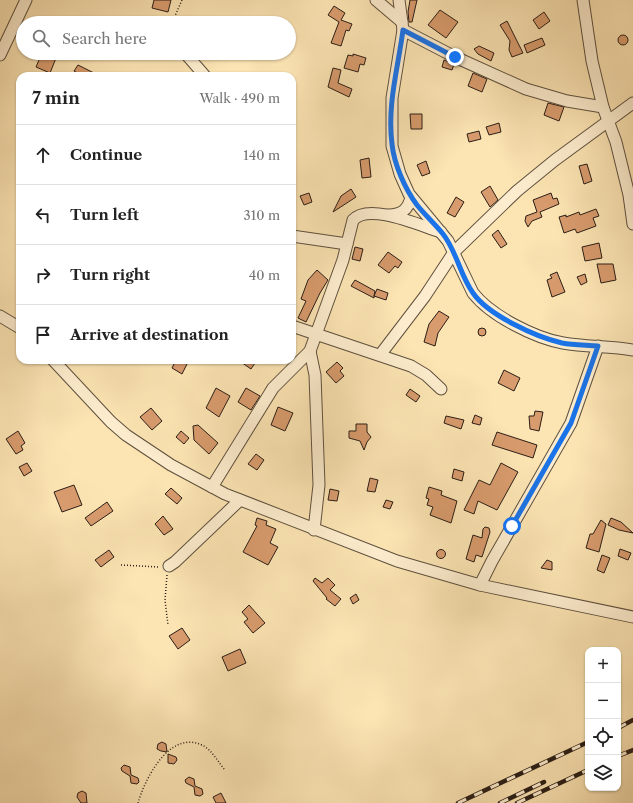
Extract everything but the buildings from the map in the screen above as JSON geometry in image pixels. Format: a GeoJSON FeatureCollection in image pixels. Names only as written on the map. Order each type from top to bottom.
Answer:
{"type":"FeatureCollection","features":[{"type":"Feature","properties":{"kind":"street"},"geometry":{"type":"LineString","coordinates":[[19,16],[26,0]]}},
{"type":"Feature","properties":{"kind":"street"},"geometry":{"type":"LineString","coordinates":[[376,0],[402,26],[455,57],[526,89],[567,101],[603,107]]}},
{"type":"Feature","properties":{"kind":"street"},"geometry":{"type":"LineString","coordinates":[[400,0],[402,26],[392,98],[392,146],[400,174],[411,197],[443,233],[454,252],[473,293],[479,300],[498,315],[551,340],[633,350]]}},
{"type":"Feature","properties":{"kind":"street"},"geometry":{"type":"LineString","coordinates":[[582,0],[592,61],[607,121],[616,142],[629,196],[633,224]]}},
{"type":"Feature","properties":{"kind":"street"},"geometry":{"type":"LineString","coordinates":[[0,56],[16,22]]}},
{"type":"Feature","properties":{"kind":"street"},"geometry":{"type":"LineString","coordinates":[[191,60],[202,72]]}},
{"type":"Feature","properties":{"kind":"street"},"geometry":{"type":"LineString","coordinates":[[380,355],[425,296],[454,252],[517,191],[607,121],[633,103]]}},
{"type":"Feature","properties":{"kind":"street"},"geometry":{"type":"LineString","coordinates":[[384,215],[403,212],[407,208],[411,197]]}},
{"type":"Feature","properties":{"kind":"street"},"geometry":{"type":"LineString","coordinates":[[212,487],[246,429],[273,388],[310,351],[347,244],[353,220],[357,216],[369,213],[384,215],[443,233]]}},
{"type":"Feature","properties":{"kind":"street"},"geometry":{"type":"LineString","coordinates":[[296,237],[347,244]]}},
{"type":"Feature","properties":{"kind":"street"},"geometry":{"type":"LineString","coordinates":[[0,316],[16,326]]}},
{"type":"Feature","properties":{"kind":"street"},"geometry":{"type":"LineString","coordinates":[[296,328],[411,366],[426,375],[441,389]]}},
{"type":"Feature","properties":{"kind":"street"},"geometry":{"type":"LineString","coordinates":[[480,585],[492,561],[571,423],[598,346]]}},
{"type":"Feature","properties":{"kind":"street"},"geometry":{"type":"LineString","coordinates":[[310,351],[315,375],[319,485],[314,530]]}},
{"type":"Feature","properties":{"kind":"street"},"geometry":{"type":"LineString","coordinates":[[58,364],[107,418],[126,434],[171,465],[240,500],[397,561],[480,585],[633,617]]}},
{"type":"Feature","properties":{"kind":"street"},"geometry":{"type":"LineString","coordinates":[[168,566],[175,562],[240,500]]}},
{"type":"Feature","properties":{"kind":"path"},"geometry":{"type":"LineString","coordinates":[[175,16],[182,0]]}},
{"type":"Feature","properties":{"kind":"path"},"geometry":{"type":"LineString","coordinates":[[120,565],[168,566],[165,600],[168,625]]}},
{"type":"Feature","properties":{"kind":"path"},"geometry":{"type":"LineString","coordinates":[[138,803],[145,782],[159,760],[166,753],[184,743],[192,743],[202,746],[211,752],[225,770]]}},
{"type":"Feature","properties":{"kind":"railway"},"geometry":{"type":"LineString","coordinates":[[621,726],[633,720]]}},
{"type":"Feature","properties":{"kind":"railway"},"geometry":{"type":"LineString","coordinates":[[458,803],[585,743]]}},
{"type":"Feature","properties":{"kind":"railway"},"geometry":{"type":"LineString","coordinates":[[620,755],[633,750]]}},
{"type":"Feature","properties":{"kind":"railway"},"geometry":{"type":"LineString","coordinates":[[517,803],[585,771]]}},
{"type":"Feature","properties":{"kind":"railway"},"geometry":{"type":"LineString","coordinates":[[500,803],[544,782]]}},
{"type":"Feature","properties":{"kind":"route"},"geometry":{"type":"LineString","coordinates":[[455,57],[403,30],[392,98],[391,124],[392,146],[400,174],[409,194],[431,222],[443,233],[454,252],[467,283],[479,300],[498,315],[551,340],[563,343],[598,346],[571,423],[512,526]]}}]}
